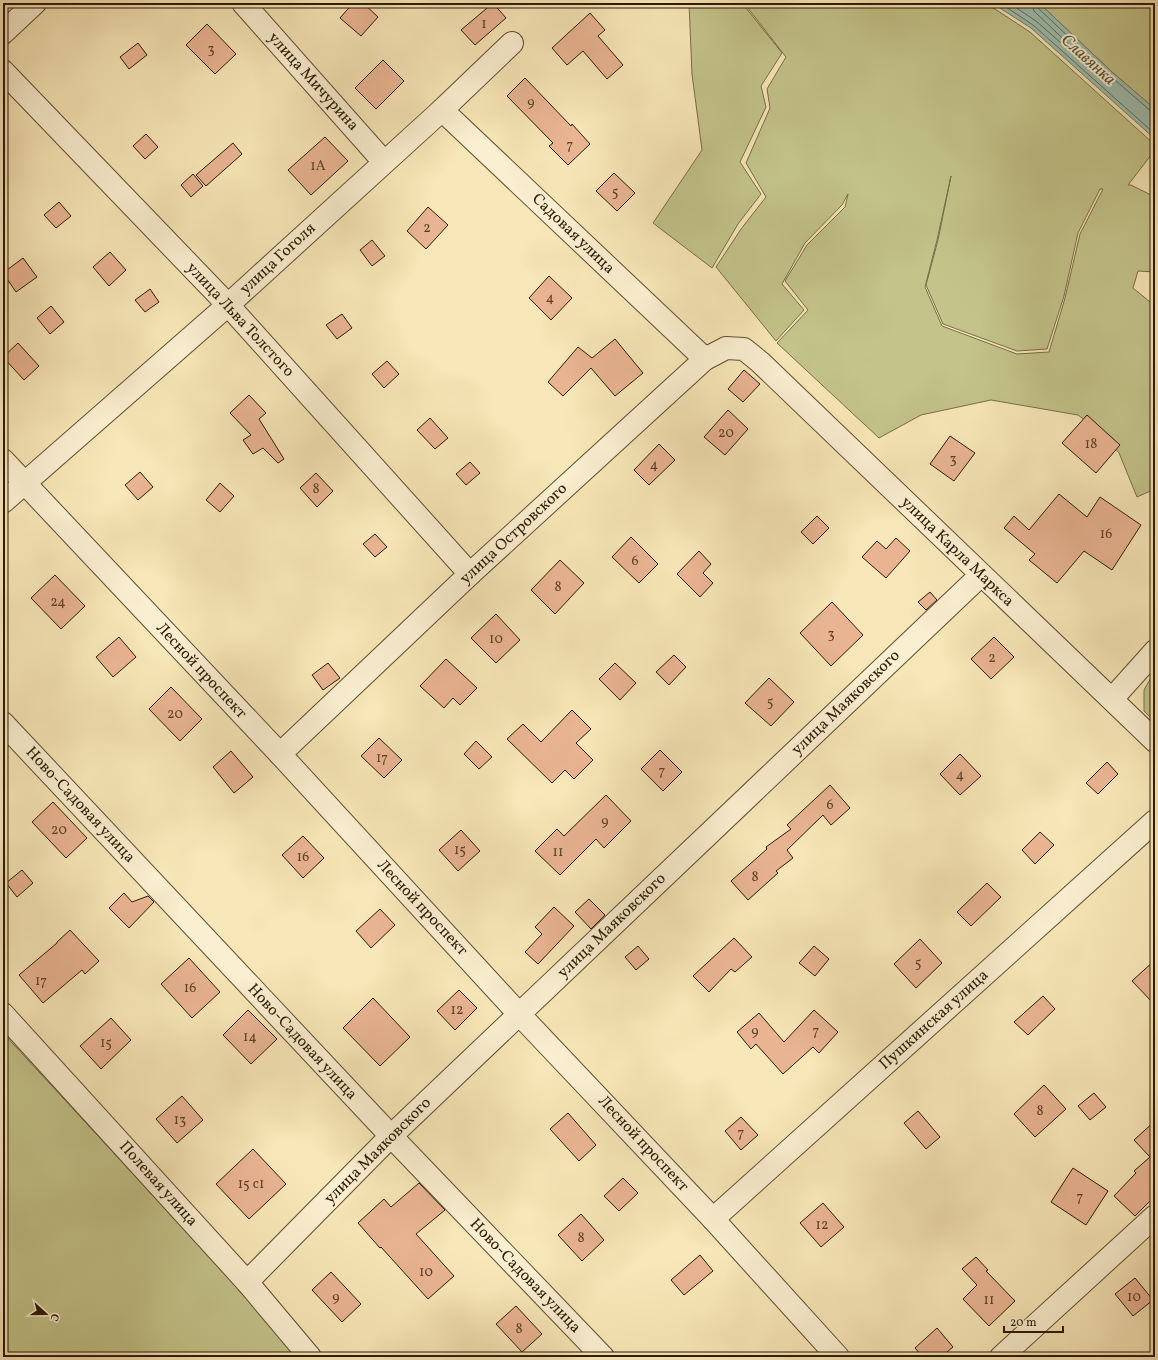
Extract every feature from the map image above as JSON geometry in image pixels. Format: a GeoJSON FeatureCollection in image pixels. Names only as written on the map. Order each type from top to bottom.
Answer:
{"type":"FeatureCollection","features":[{"type":"Feature","properties":{"kind":"street"},"geometry":{"type":"LineString","coordinates":[[3,33],[35,3]]}},
{"type":"Feature","properties":{"kind":"street","name":"улица Мичурина"},"geometry":{"type":"LineString","coordinates":[[243,3],[384,162]]}},
{"type":"Feature","properties":{"kind":"street","name":"улица Гоголя"},"geometry":{"type":"LineString","coordinates":[[3,502],[228,305],[442,110],[512,43]]}},
{"type":"Feature","properties":{"kind":"street","name":"улица Льва Толстого"},"geometry":{"type":"LineString","coordinates":[[3,72],[228,305],[470,574]]}},
{"type":"Feature","properties":{"kind":"street","name":"Садовая улица"},"geometry":{"type":"LineString","coordinates":[[442,110],[705,359]]}},
{"type":"Feature","properties":{"kind":"street","name":"улица Островского"},"geometry":{"type":"LineString","coordinates":[[280,754],[470,574],[705,359],[726,348],[744,350],[760,362]]}},
{"type":"Feature","properties":{"kind":"street","name":"улица Карла Маркса"},"geometry":{"type":"LineString","coordinates":[[760,362],[1155,741]]}},
{"type":"Feature","properties":{"kind":"street","name":"Лесной проспект"},"geometry":{"type":"LineString","coordinates":[[3,460],[280,754],[519,1014],[713,1218],[838,1357]]}},
{"type":"Feature","properties":{"kind":"street","name":"улица Маяковского"},"geometry":{"type":"LineString","coordinates":[[247,1282],[391,1136],[981,575]]}},
{"type":"Feature","properties":{"kind":"street"},"geometry":{"type":"LineString","coordinates":[[1112,699],[1155,651]]}},
{"type":"Feature","properties":{"kind":"street","name":"Ново-Садовая улица"},"geometry":{"type":"LineString","coordinates":[[3,723],[391,1136],[603,1357]]}},
{"type":"Feature","properties":{"kind":"street","name":"Пушкинская улица"},"geometry":{"type":"LineString","coordinates":[[713,1218],[1155,821]]}},
{"type":"Feature","properties":{"kind":"street","name":"Полевая улица"},"geometry":{"type":"LineString","coordinates":[[3,1014],[247,1282],[310,1357]]}},
{"type":"Feature","properties":{"kind":"street"},"geometry":{"type":"LineString","coordinates":[[1002,1357],[1155,1216]]}},
{"type":"Feature","properties":{"kind":"green space"},"geometry":{"type":"Polygon","coordinates":[[[689,3],[742,3],[782,53],[761,86],[766,107],[740,162],[761,194],[738,224],[712,268],[653,223],[702,150],[692,74],[689,3]]]}},
{"type":"Feature","properties":{"kind":"green space"},"geometry":{"type":"Polygon","coordinates":[[[744,3],[981,3],[995,9],[1030,32],[1155,145],[1155,150],[1128,185],[1131,185],[1155,197],[1155,272],[1138,271],[1133,288],[1155,306],[1155,489],[1137,497],[1119,453],[1102,433],[1078,415],[991,400],[921,415],[879,438],[777,343],[808,310],[785,281],[807,245],[845,207],[848,194],[842,205],[805,243],[782,284],[804,310],[776,341],[716,267],[741,229],[766,197],[746,163],[770,108],[767,89],[786,57],[744,3]],[[951,176],[925,287],[942,326],[1017,354],[1049,352],[1065,298],[1080,234],[1103,189],[1100,189],[1078,233],[1064,296],[1047,349],[1017,351],[943,324],[926,285],[938,240],[951,176]]]}},
{"type":"Feature","properties":{"kind":"green space"},"geometry":{"type":"Polygon","coordinates":[[[1039,3],[1155,3],[1155,109],[1112,72],[1039,3]]]}},
{"type":"Feature","properties":{"kind":"green space"},"geometry":{"type":"Polygon","coordinates":[[[1155,671],[1155,722],[1144,711],[1144,690],[1155,671]]]}},
{"type":"Feature","properties":{"kind":"green space"},"geometry":{"type":"Polygon","coordinates":[[[3,1033],[302,1357],[3,1357],[3,1033]]]}},
{"type":"Feature","properties":{"kind":"water","name":"Славянка"},"geometry":{"type":"Polygon","coordinates":[[[992,3],[1039,3],[1112,72],[1155,109],[1155,139],[1031,28],[992,3]]]}},
{"type":"Feature","properties":{"kind":"building"},"geometry":{"type":"Polygon","coordinates":[[[353,3],[363,3],[378,17],[361,36],[340,18],[353,3]]]}},
{"type":"Feature","properties":{"kind":"building"},"geometry":{"type":"Polygon","coordinates":[[[493,3],[506,18],[475,45],[461,30],[493,3]]]}},
{"type":"Feature","properties":{"kind":"building"},"geometry":{"type":"Polygon","coordinates":[[[590,13],[605,30],[598,36],[623,65],[607,79],[583,51],[567,65],[552,48],[590,13]]]}},
{"type":"Feature","properties":{"kind":"building"},"geometry":{"type":"Polygon","coordinates":[[[207,24],[236,54],[215,74],[186,45],[207,24]]]}},
{"type":"Feature","properties":{"kind":"building"},"geometry":{"type":"Polygon","coordinates":[[[138,43],[147,55],[129,69],[120,57],[138,43]]]}},
{"type":"Feature","properties":{"kind":"building"},"geometry":{"type":"Polygon","coordinates":[[[383,60],[404,81],[376,109],[355,88],[383,60]]]}},
{"type":"Feature","properties":{"kind":"building"},"geometry":{"type":"Polygon","coordinates":[[[525,78],[571,126],[572,124],[590,144],[568,165],[549,146],[553,143],[507,96],[525,78]]]}},
{"type":"Feature","properties":{"kind":"building"},"geometry":{"type":"Polygon","coordinates":[[[146,134],[158,147],[145,159],[133,146],[146,134]]]}},
{"type":"Feature","properties":{"kind":"building"},"geometry":{"type":"Polygon","coordinates":[[[325,137],[348,161],[311,195],[288,170],[325,137]]]}},
{"type":"Feature","properties":{"kind":"building"},"geometry":{"type":"Polygon","coordinates":[[[233,143],[242,154],[206,186],[196,175],[233,143]]]}},
{"type":"Feature","properties":{"kind":"building"},"geometry":{"type":"Polygon","coordinates":[[[614,173],[635,193],[617,211],[596,191],[614,173]]]}},
{"type":"Feature","properties":{"kind":"building"},"geometry":{"type":"Polygon","coordinates":[[[193,174],[203,186],[191,197],[181,185],[193,174]]]}},
{"type":"Feature","properties":{"kind":"building"},"geometry":{"type":"Polygon","coordinates":[[[59,202],[71,216],[56,228],[44,215],[59,202]]]}},
{"type":"Feature","properties":{"kind":"building"},"geometry":{"type":"Polygon","coordinates":[[[428,207],[448,225],[426,249],[407,231],[428,207]]]}},
{"type":"Feature","properties":{"kind":"building"},"geometry":{"type":"Polygon","coordinates":[[[372,240],[385,256],[372,266],[360,250],[372,240]]]}},
{"type":"Feature","properties":{"kind":"building"},"geometry":{"type":"Polygon","coordinates":[[[110,252],[126,270],[109,286],[93,267],[110,252]]]}},
{"type":"Feature","properties":{"kind":"building"},"geometry":{"type":"Polygon","coordinates":[[[23,258],[37,277],[16,292],[3,273],[23,258]]]}},
{"type":"Feature","properties":{"kind":"building"},"geometry":{"type":"Polygon","coordinates":[[[549,276],[572,298],[551,320],[529,298],[549,276]]]}},
{"type":"Feature","properties":{"kind":"building"},"geometry":{"type":"Polygon","coordinates":[[[150,289],[159,302],[145,312],[135,300],[150,289]]]}},
{"type":"Feature","properties":{"kind":"building"},"geometry":{"type":"Polygon","coordinates":[[[51,306],[64,322],[50,334],[37,318],[51,306]]]}},
{"type":"Feature","properties":{"kind":"building"},"geometry":{"type":"Polygon","coordinates":[[[342,314],[352,328],[337,339],[326,325],[342,314]]]}},
{"type":"Feature","properties":{"kind":"building"},"geometry":{"type":"Polygon","coordinates":[[[615,339],[643,373],[615,396],[591,368],[563,396],[548,382],[578,347],[592,358],[615,339]]]}},
{"type":"Feature","properties":{"kind":"building"},"geometry":{"type":"Polygon","coordinates":[[[18,343],[39,366],[24,380],[3,357],[18,343]]]}},
{"type":"Feature","properties":{"kind":"building"},"geometry":{"type":"Polygon","coordinates":[[[387,361],[399,374],[384,388],[372,374],[387,361]]]}},
{"type":"Feature","properties":{"kind":"building"},"geometry":{"type":"Polygon","coordinates":[[[744,370],[760,384],[743,402],[728,389],[744,370]]]}},
{"type":"Feature","properties":{"kind":"building"},"geometry":{"type":"Polygon","coordinates":[[[249,395],[266,413],[259,419],[284,459],[278,463],[263,448],[253,454],[243,440],[251,435],[230,413],[249,395]]]}},
{"type":"Feature","properties":{"kind":"building"},"geometry":{"type":"Polygon","coordinates":[[[728,410],[748,429],[725,455],[704,437],[728,410]]]}},
{"type":"Feature","properties":{"kind":"building"},"geometry":{"type":"Polygon","coordinates":[[[1087,415],[1120,445],[1096,473],[1062,443],[1087,415]]]}},
{"type":"Feature","properties":{"kind":"building"},"geometry":{"type":"Polygon","coordinates":[[[430,418],[448,438],[435,449],[417,430],[430,418]]]}},
{"type":"Feature","properties":{"kind":"building"},"geometry":{"type":"Polygon","coordinates":[[[950,436],[975,453],[954,481],[930,464],[950,436]]]}},
{"type":"Feature","properties":{"kind":"building"},"geometry":{"type":"Polygon","coordinates":[[[659,444],[675,460],[649,485],[634,470],[659,444]]]}},
{"type":"Feature","properties":{"kind":"building"},"geometry":{"type":"Polygon","coordinates":[[[470,462],[480,473],[466,485],[456,474],[470,462]]]}},
{"type":"Feature","properties":{"kind":"building"},"geometry":{"type":"Polygon","coordinates":[[[140,472],[153,487],[138,500],[125,485],[140,472]]]}},
{"type":"Feature","properties":{"kind":"building"},"geometry":{"type":"Polygon","coordinates":[[[316,473],[333,491],[317,507],[300,488],[316,473]]]}},
{"type":"Feature","properties":{"kind":"building"},"geometry":{"type":"Polygon","coordinates":[[[220,483],[234,496],[220,512],[206,500],[220,483]]]}},
{"type":"Feature","properties":{"kind":"building"},"geometry":{"type":"Polygon","coordinates":[[[1059,494],[1087,517],[1100,497],[1141,525],[1112,570],[1084,551],[1057,583],[1029,560],[1035,554],[1004,528],[1014,516],[1029,530],[1059,494]]]}},
{"type":"Feature","properties":{"kind":"building"},"geometry":{"type":"Polygon","coordinates":[[[817,516],[829,528],[813,544],[801,532],[817,516]]]}},
{"type":"Feature","properties":{"kind":"building"},"geometry":{"type":"Polygon","coordinates":[[[375,534],[387,547],[375,557],[363,544],[375,534]]]}},
{"type":"Feature","properties":{"kind":"building"},"geometry":{"type":"Polygon","coordinates":[[[631,537],[658,564],[639,583],[612,557],[631,537]]]}},
{"type":"Feature","properties":{"kind":"building"},"geometry":{"type":"Polygon","coordinates":[[[896,538],[910,551],[886,578],[862,557],[877,541],[886,549],[896,538]]]}},
{"type":"Feature","properties":{"kind":"building"},"geometry":{"type":"Polygon","coordinates":[[[699,551],[711,564],[703,573],[713,583],[700,597],[677,574],[699,551]]]}},
{"type":"Feature","properties":{"kind":"building"},"geometry":{"type":"Polygon","coordinates":[[[560,560],[584,583],[555,614],[531,590],[560,560]]]}},
{"type":"Feature","properties":{"kind":"building"},"geometry":{"type":"Polygon","coordinates":[[[55,575],[85,606],[61,629],[31,598],[55,575]]]}},
{"type":"Feature","properties":{"kind":"building"},"geometry":{"type":"Polygon","coordinates":[[[930,592],[937,600],[926,610],[918,602],[930,592]]]}},
{"type":"Feature","properties":{"kind":"building"},"geometry":{"type":"Polygon","coordinates":[[[832,602],[863,635],[831,666],[800,633],[832,602]]]}},
{"type":"Feature","properties":{"kind":"building"},"geometry":{"type":"Polygon","coordinates":[[[496,614],[520,640],[496,663],[471,638],[496,614]]]}},
{"type":"Feature","properties":{"kind":"building"},"geometry":{"type":"Polygon","coordinates":[[[119,637],[136,657],[113,677],[96,657],[119,637]]]}},
{"type":"Feature","properties":{"kind":"building"},"geometry":{"type":"Polygon","coordinates":[[[994,637],[1014,657],[991,679],[971,659],[994,637]]]}},
{"type":"Feature","properties":{"kind":"building"},"geometry":{"type":"Polygon","coordinates":[[[674,655],[686,667],[669,685],[656,672],[674,655]]]}},
{"type":"Feature","properties":{"kind":"building"},"geometry":{"type":"Polygon","coordinates":[[[446,659],[477,688],[460,705],[453,698],[444,708],[420,686],[446,659]]]}},
{"type":"Feature","properties":{"kind":"building"},"geometry":{"type":"Polygon","coordinates":[[[328,663],[340,678],[323,690],[312,675],[328,663]]]}},
{"type":"Feature","properties":{"kind":"building"},"geometry":{"type":"Polygon","coordinates":[[[615,663],[636,683],[620,700],[599,679],[615,663]]]}},
{"type":"Feature","properties":{"kind":"building"},"geometry":{"type":"Polygon","coordinates":[[[769,678],[794,702],[771,726],[745,703],[769,678]]]}},
{"type":"Feature","properties":{"kind":"building"},"geometry":{"type":"Polygon","coordinates":[[[171,687],[202,719],[180,741],[149,709],[171,687]]]}},
{"type":"Feature","properties":{"kind":"building"},"geometry":{"type":"Polygon","coordinates":[[[572,710],[591,729],[576,743],[593,760],[574,779],[565,770],[552,783],[507,739],[523,724],[541,742],[572,710]]]}},
{"type":"Feature","properties":{"kind":"building"},"geometry":{"type":"Polygon","coordinates":[[[379,738],[402,760],[384,778],[361,756],[379,738]]]}},
{"type":"Feature","properties":{"kind":"building"},"geometry":{"type":"Polygon","coordinates":[[[476,741],[492,757],[479,769],[464,754],[476,741]]]}},
{"type":"Feature","properties":{"kind":"building"},"geometry":{"type":"Polygon","coordinates":[[[660,750],[682,772],[663,791],[641,769],[660,750]]]}},
{"type":"Feature","properties":{"kind":"building"},"geometry":{"type":"Polygon","coordinates":[[[231,751],[253,777],[234,793],[213,767],[231,751]]]}},
{"type":"Feature","properties":{"kind":"building"},"geometry":{"type":"Polygon","coordinates":[[[960,754],[981,776],[960,795],[940,774],[960,754]]]}},
{"type":"Feature","properties":{"kind":"building"},"geometry":{"type":"Polygon","coordinates":[[[1107,762],[1118,774],[1098,794],[1086,783],[1107,762]]]}},
{"type":"Feature","properties":{"kind":"building"},"geometry":{"type":"Polygon","coordinates":[[[830,785],[850,808],[831,825],[823,815],[787,850],[793,858],[776,871],[778,873],[748,900],[731,881],[767,849],[766,847],[791,829],[787,825],[830,785]]]}},
{"type":"Feature","properties":{"kind":"building"},"geometry":{"type":"Polygon","coordinates":[[[606,795],[631,821],[604,848],[596,839],[560,875],[535,851],[557,829],[564,836],[606,795]]]}},
{"type":"Feature","properties":{"kind":"building"},"geometry":{"type":"Polygon","coordinates":[[[53,802],[87,838],[66,858],[32,822],[53,802]]]}},
{"type":"Feature","properties":{"kind":"building"},"geometry":{"type":"Polygon","coordinates":[[[461,830],[480,851],[458,871],[439,850],[461,830]]]}},
{"type":"Feature","properties":{"kind":"building"},"geometry":{"type":"Polygon","coordinates":[[[1040,832],[1054,845],[1035,864],[1022,850],[1040,832]]]}},
{"type":"Feature","properties":{"kind":"building"},"geometry":{"type":"Polygon","coordinates":[[[303,836],[324,858],[303,878],[282,855],[303,836]]]}},
{"type":"Feature","properties":{"kind":"building"},"geometry":{"type":"Polygon","coordinates":[[[22,870],[33,883],[17,897],[6,883],[22,870]]]}},
{"type":"Feature","properties":{"kind":"building"},"geometry":{"type":"Polygon","coordinates":[[[987,883],[1001,897],[971,926],[957,912],[987,883]]]}},
{"type":"Feature","properties":{"kind":"building"},"geometry":{"type":"Polygon","coordinates":[[[124,893],[132,902],[148,896],[154,902],[129,928],[109,908],[124,893]]]}},
{"type":"Feature","properties":{"kind":"building"},"geometry":{"type":"Polygon","coordinates":[[[589,899],[605,915],[591,929],[575,912],[589,899]]]}},
{"type":"Feature","properties":{"kind":"building"},"geometry":{"type":"Polygon","coordinates":[[[554,907],[574,926],[538,964],[525,952],[542,934],[535,927],[554,907]]]}},
{"type":"Feature","properties":{"kind":"building"},"geometry":{"type":"Polygon","coordinates":[[[380,909],[395,925],[371,948],[356,931],[380,909]]]}},
{"type":"Feature","properties":{"kind":"building"},"geometry":{"type":"Polygon","coordinates":[[[70,930],[99,961],[85,974],[82,970],[43,1003],[19,975],[70,930]]]}},
{"type":"Feature","properties":{"kind":"building"},"geometry":{"type":"Polygon","coordinates":[[[734,938],[752,957],[735,972],[731,969],[709,992],[693,976],[734,938]]]}},
{"type":"Feature","properties":{"kind":"building"},"geometry":{"type":"Polygon","coordinates":[[[920,939],[942,963],[916,988],[894,964],[920,939]]]}},
{"type":"Feature","properties":{"kind":"building"},"geometry":{"type":"Polygon","coordinates":[[[638,946],[649,959],[636,970],[625,957],[638,946]]]}},
{"type":"Feature","properties":{"kind":"building"},"geometry":{"type":"Polygon","coordinates":[[[814,946],[829,959],[815,976],[799,963],[814,946]]]}},
{"type":"Feature","properties":{"kind":"building"},"geometry":{"type":"Polygon","coordinates":[[[189,958],[220,992],[192,1018],[161,984],[189,958]]]}},
{"type":"Feature","properties":{"kind":"building"},"geometry":{"type":"Polygon","coordinates":[[[1155,960],[1155,1005],[1132,981],[1155,960]]]}},
{"type":"Feature","properties":{"kind":"building"},"geometry":{"type":"Polygon","coordinates":[[[459,990],[477,1008],[455,1030],[437,1011],[459,990]]]}},
{"type":"Feature","properties":{"kind":"building"},"geometry":{"type":"Polygon","coordinates":[[[1043,996],[1055,1009],[1028,1035],[1014,1022],[1043,996]]]}},
{"type":"Feature","properties":{"kind":"building"},"geometry":{"type":"Polygon","coordinates":[[[373,998],[410,1037],[380,1066],[343,1028],[373,998]]]}},
{"type":"Feature","properties":{"kind":"building"},"geometry":{"type":"Polygon","coordinates":[[[248,1010],[277,1039],[251,1064],[223,1035],[248,1010]]]}},
{"type":"Feature","properties":{"kind":"building"},"geometry":{"type":"Polygon","coordinates":[[[814,1010],[838,1032],[819,1053],[813,1047],[783,1074],[756,1044],[751,1049],[737,1032],[759,1013],[784,1042],[814,1010]]]}},
{"type":"Feature","properties":{"kind":"building"},"geometry":{"type":"Polygon","coordinates":[[[111,1018],[131,1040],[101,1069],[80,1046],[111,1018]]]}},
{"type":"Feature","properties":{"kind":"building"},"geometry":{"type":"Polygon","coordinates":[[[1044,1085],[1066,1109],[1035,1137],[1014,1114],[1044,1085]]]}},
{"type":"Feature","properties":{"kind":"building"},"geometry":{"type":"Polygon","coordinates":[[[1094,1093],[1106,1107],[1090,1120],[1078,1106],[1094,1093]]]}},
{"type":"Feature","properties":{"kind":"building"},"geometry":{"type":"Polygon","coordinates":[[[182,1096],[203,1120],[177,1143],[156,1119],[182,1096]]]}},
{"type":"Feature","properties":{"kind":"building"},"geometry":{"type":"Polygon","coordinates":[[[918,1111],[940,1137],[926,1149],[904,1123],[918,1111]]]}},
{"type":"Feature","properties":{"kind":"building"},"geometry":{"type":"Polygon","coordinates":[[[568,1113],[596,1145],[579,1161],[550,1129],[568,1113]]]}},
{"type":"Feature","properties":{"kind":"building"},"geometry":{"type":"Polygon","coordinates":[[[741,1117],[758,1135],[741,1150],[725,1131],[741,1117]]]}},
{"type":"Feature","properties":{"kind":"building"},"geometry":{"type":"Polygon","coordinates":[[[1155,1121],[1155,1196],[1135,1216],[1114,1196],[1136,1173],[1134,1171],[1150,1157],[1134,1140],[1155,1121]]]}},
{"type":"Feature","properties":{"kind":"building"},"geometry":{"type":"Polygon","coordinates":[[[253,1149],[286,1184],[249,1219],[216,1184],[253,1149]]]}},
{"type":"Feature","properties":{"kind":"building"},"geometry":{"type":"Polygon","coordinates":[[[1073,1168],[1108,1191],[1086,1225],[1051,1202],[1073,1168]]]}},
{"type":"Feature","properties":{"kind":"building"},"geometry":{"type":"Polygon","coordinates":[[[623,1178],[638,1193],[619,1211],[604,1196],[623,1178]]]}},
{"type":"Feature","properties":{"kind":"building"},"geometry":{"type":"Polygon","coordinates":[[[419,1183],[445,1210],[416,1234],[454,1276],[428,1299],[358,1223],[384,1199],[391,1207],[419,1183]]]}},
{"type":"Feature","properties":{"kind":"building"},"geometry":{"type":"Polygon","coordinates":[[[823,1203],[844,1227],[821,1247],[800,1223],[823,1203]]]}},
{"type":"Feature","properties":{"kind":"building"},"geometry":{"type":"Polygon","coordinates":[[[581,1214],[604,1240],[582,1261],[558,1235],[581,1214]]]}},
{"type":"Feature","properties":{"kind":"building"},"geometry":{"type":"Polygon","coordinates":[[[700,1255],[713,1271],[684,1295],[671,1280],[700,1255]]]}},
{"type":"Feature","properties":{"kind":"building"},"geometry":{"type":"Polygon","coordinates":[[[976,1257],[988,1270],[986,1271],[1015,1301],[989,1326],[963,1299],[977,1285],[962,1269],[976,1257]]]}},
{"type":"Feature","properties":{"kind":"building"},"geometry":{"type":"Polygon","coordinates":[[[331,1272],[361,1304],[342,1322],[312,1290],[331,1272]]]}},
{"type":"Feature","properties":{"kind":"building"},"geometry":{"type":"Polygon","coordinates":[[[1135,1278],[1153,1300],[1133,1316],[1115,1294],[1135,1278]]]}},
{"type":"Feature","properties":{"kind":"building"},"geometry":{"type":"Polygon","coordinates":[[[516,1306],[542,1334],[522,1352],[496,1324],[516,1306]]]}},
{"type":"Feature","properties":{"kind":"building"},"geometry":{"type":"Polygon","coordinates":[[[937,1328],[953,1347],[941,1357],[923,1357],[915,1348],[937,1328]]]}}]}
